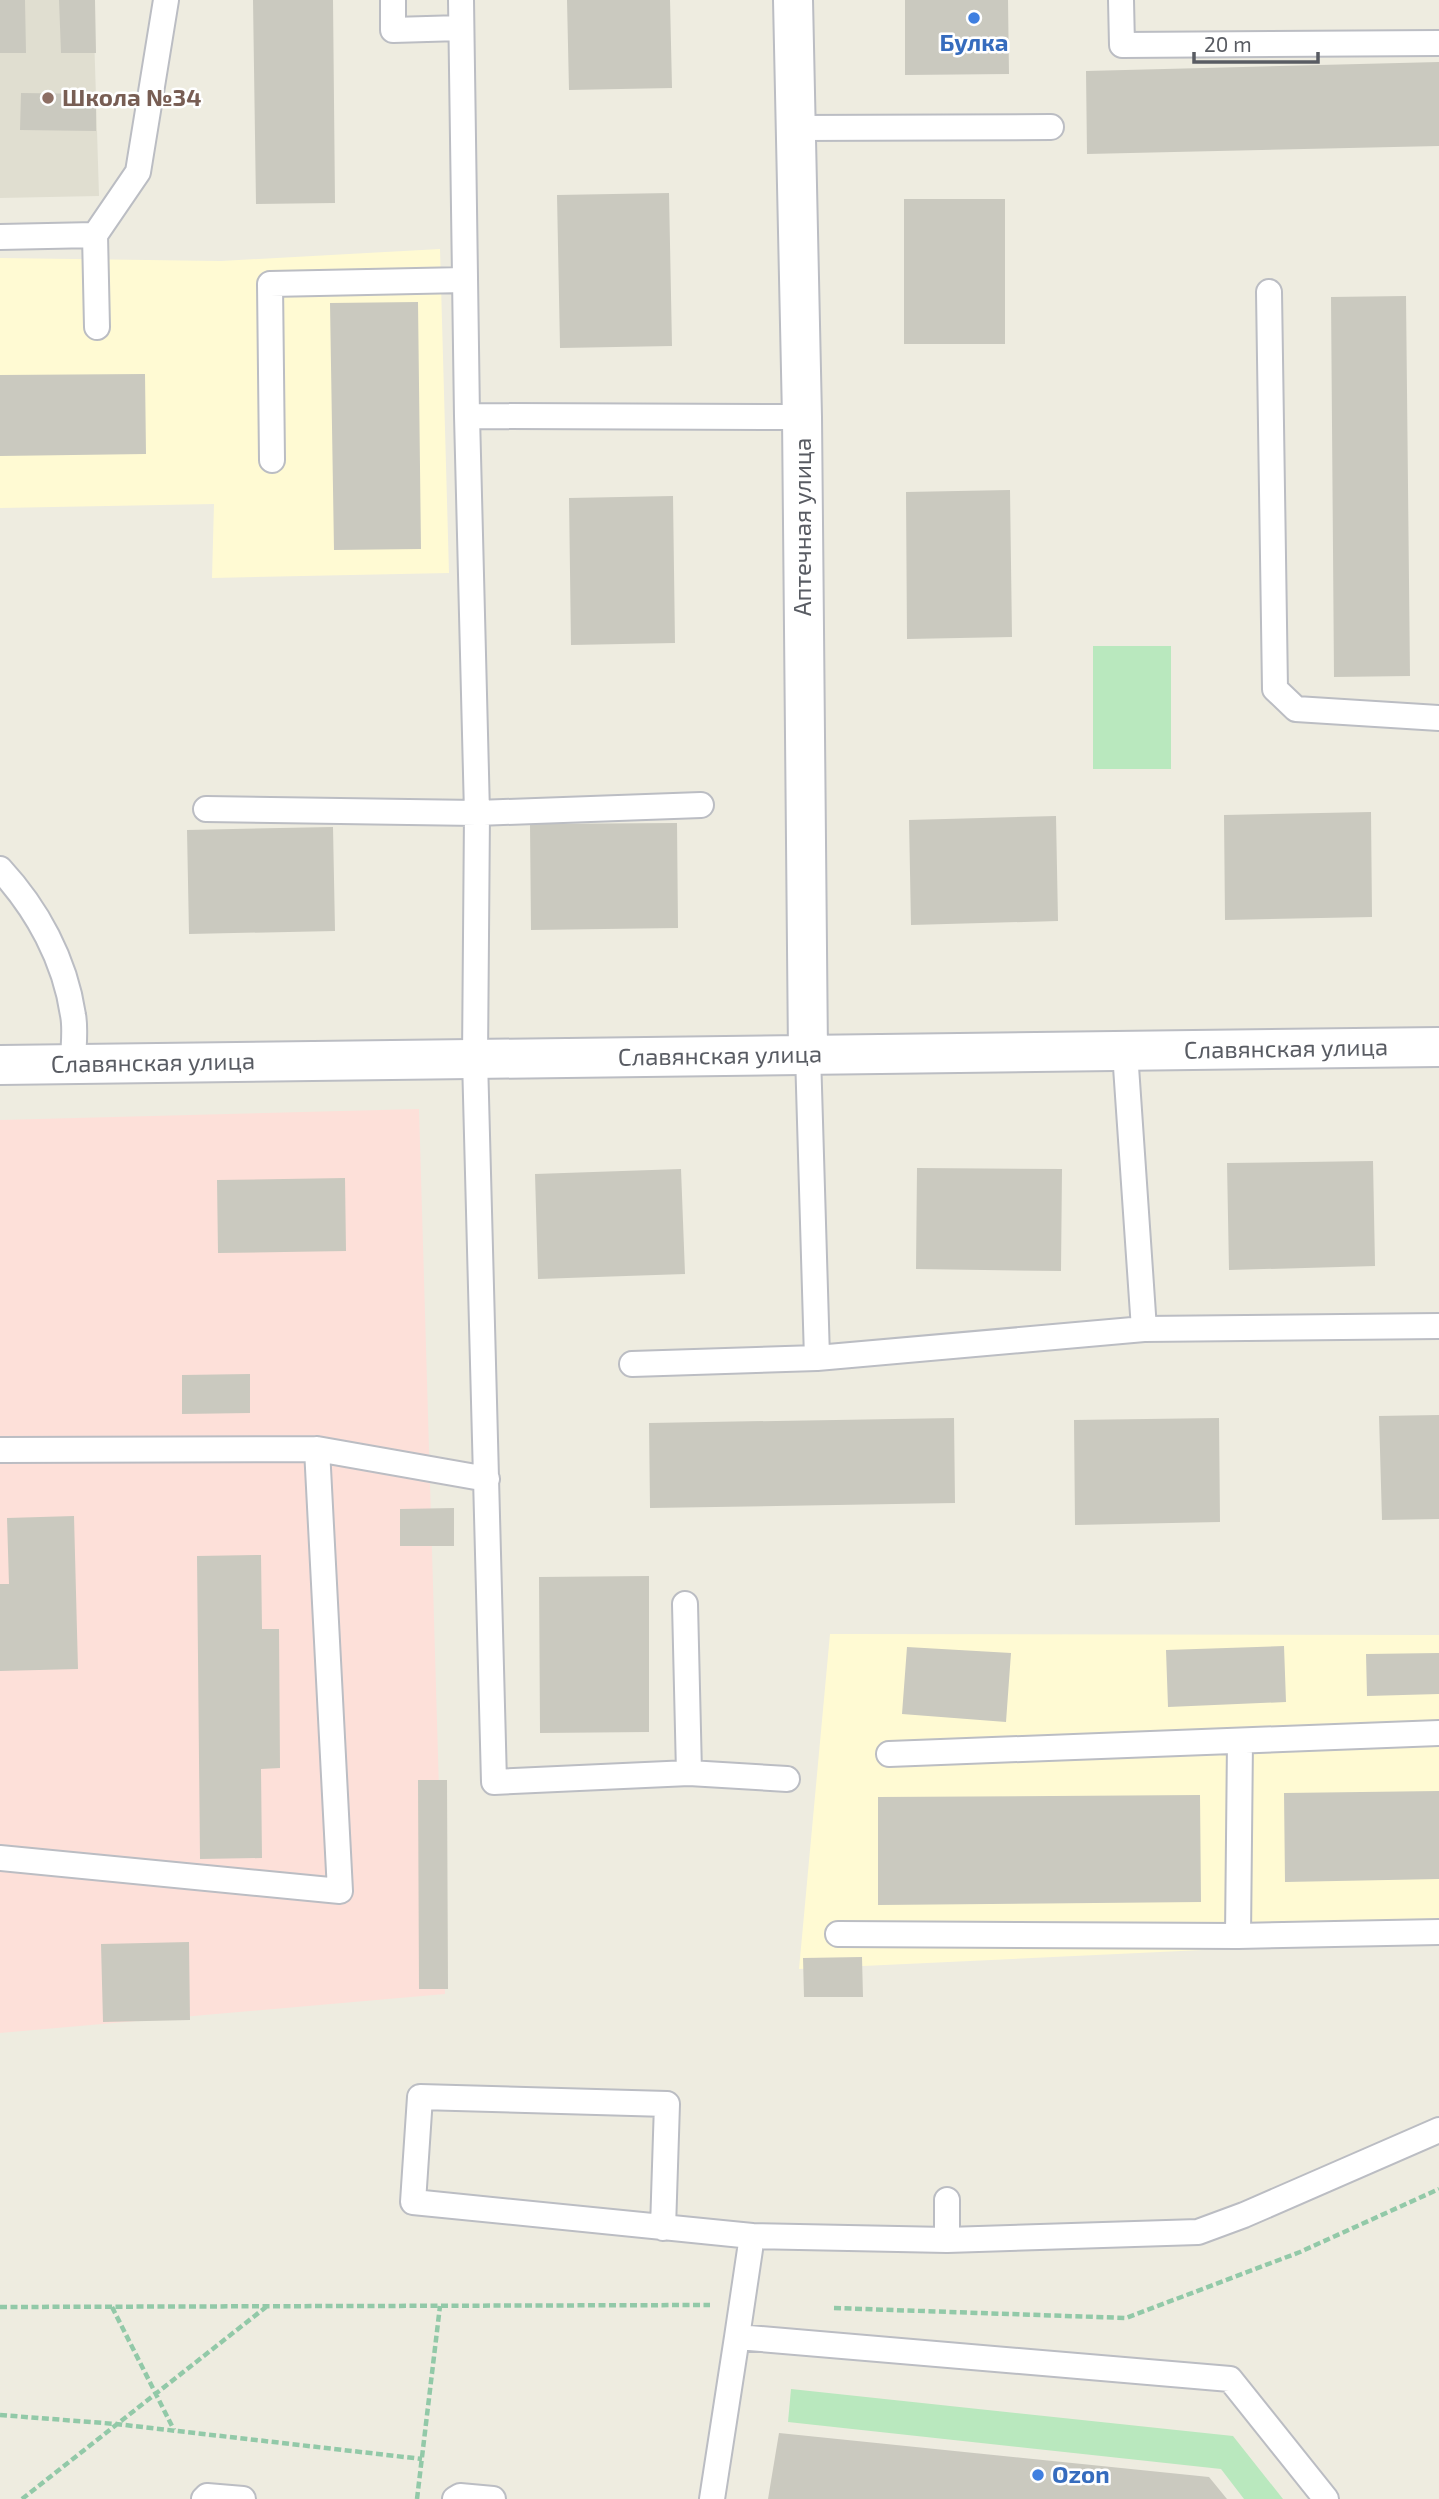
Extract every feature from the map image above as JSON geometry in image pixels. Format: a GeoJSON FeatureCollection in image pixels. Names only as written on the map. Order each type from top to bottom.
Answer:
{"type":"FeatureCollection","features":[{"type":"Feature","properties":{"kind":"street","name":"Аптечная улица"},"geometry":{"type":"LineString","coordinates":[[793,0],[802,417],[808,1054]]}},
{"type":"Feature","properties":{"kind":"street","name":"Славянская улица"},"geometry":{"type":"LineString","coordinates":[[0,1065],[1439,1047]]}},
{"type":"Feature","properties":{"kind":"lane"},"geometry":{"type":"LineString","coordinates":[[97,327],[95,235],[138,172],[166,0]]}},
{"type":"Feature","properties":{"kind":"lane"},"geometry":{"type":"LineString","coordinates":[[393,0],[393,30],[461,28]]}},
{"type":"Feature","properties":{"kind":"lane"},"geometry":{"type":"LineString","coordinates":[[461,0],[467,416],[477,813],[475,1059],[494,1782],[689,1773],[787,1779]]}},
{"type":"Feature","properties":{"kind":"lane"},"geometry":{"type":"LineString","coordinates":[[1121,0],[1122,45],[1439,43]]}},
{"type":"Feature","properties":{"kind":"lane"},"geometry":{"type":"LineString","coordinates":[[796,128],[1051,127]]}},
{"type":"Feature","properties":{"kind":"lane"},"geometry":{"type":"LineString","coordinates":[[0,237],[95,235]]}},
{"type":"Feature","properties":{"kind":"lane"},"geometry":{"type":"LineString","coordinates":[[272,460],[270,284],[465,280]]}},
{"type":"Feature","properties":{"kind":"lane"},"geometry":{"type":"LineString","coordinates":[[1269,292],[1275,688],[1296,709],[1439,718]]}},
{"type":"Feature","properties":{"kind":"lane"},"geometry":{"type":"LineString","coordinates":[[467,416],[802,417]]}},
{"type":"Feature","properties":{"kind":"lane"},"geometry":{"type":"LineString","coordinates":[[206,809],[477,813],[701,805]]}},
{"type":"Feature","properties":{"kind":"lane"},"geometry":{"type":"LineString","coordinates":[[0,869],[21,891],[56,951],[74,1015],[74,1064]]}},
{"type":"Feature","properties":{"kind":"lane"},"geometry":{"type":"LineString","coordinates":[[1125,1052],[1144,1329]]}},
{"type":"Feature","properties":{"kind":"lane"},"geometry":{"type":"LineString","coordinates":[[808,1054],[817,1358]]}},
{"type":"Feature","properties":{"kind":"lane"},"geometry":{"type":"LineString","coordinates":[[632,1364],[817,1358],[1144,1329],[1439,1326]]}},
{"type":"Feature","properties":{"kind":"lane"},"geometry":{"type":"LineString","coordinates":[[0,1450],[317,1450],[487,1479]]}},
{"type":"Feature","properties":{"kind":"lane"},"geometry":{"type":"LineString","coordinates":[[0,1858],[340,1891],[317,1450]]}},
{"type":"Feature","properties":{"kind":"lane"},"geometry":{"type":"LineString","coordinates":[[685,1604],[689,1773]]}},
{"type":"Feature","properties":{"kind":"lane"},"geometry":{"type":"LineString","coordinates":[[888,1754],[1439,1733]]}},
{"type":"Feature","properties":{"kind":"lane"},"geometry":{"type":"LineString","coordinates":[[1238,1936],[1240,1741]]}},
{"type":"Feature","properties":{"kind":"lane"},"geometry":{"type":"LineString","coordinates":[[838,1934],[1238,1936],[1439,1932]]}},
{"type":"Feature","properties":{"kind":"lane"},"geometry":{"type":"LineString","coordinates":[[663,2228],[667,2104],[420,2097],[414,2202],[663,2228],[752,2236],[947,2240],[1198,2232],[1244,2215],[1439,2130]]}},
{"type":"Feature","properties":{"kind":"lane"},"geometry":{"type":"LineString","coordinates":[[947,2200],[947,2240]]}},
{"type":"Feature","properties":{"kind":"lane"},"geometry":{"type":"LineString","coordinates":[[712,2499],[752,2236]]}},
{"type":"Feature","properties":{"kind":"lane"},"geometry":{"type":"LineString","coordinates":[[737,2337],[1230,2379],[1326,2499]]}},
{"type":"Feature","properties":{"kind":"lane"},"geometry":{"type":"LineString","coordinates":[[459,2491],[493,2499]]}},
{"type":"Feature","properties":{"kind":"lane"},"geometry":{"type":"LineString","coordinates":[[204,2499],[207,2496],[243,2499]]}},
{"type":"Feature","properties":{"kind":"path"},"geometry":{"type":"LineString","coordinates":[[824,2308],[1126,2318],[1300,2252],[1439,2189]]}},
{"type":"Feature","properties":{"kind":"path"},"geometry":{"type":"LineString","coordinates":[[0,2307],[742,2305]]}},
{"type":"Feature","properties":{"kind":"path"},"geometry":{"type":"LineString","coordinates":[[22,2499],[267,2306]]}},
{"type":"Feature","properties":{"kind":"path"},"geometry":{"type":"LineString","coordinates":[[417,2499],[440,2306]]}},
{"type":"Feature","properties":{"kind":"path"},"geometry":{"type":"LineString","coordinates":[[112,2307],[174,2431]]}},
{"type":"Feature","properties":{"kind":"path"},"geometry":{"type":"LineString","coordinates":[[0,2415],[116,2424],[422,2459]]}},
{"type":"Feature","properties":{"kind":"shaded area","name":"Школа №34"},"geometry":{"type":"Polygon","coordinates":[[[0,0],[93,0],[99,196],[0,198],[0,0]]]}},
{"type":"Feature","properties":{"kind":"shaded area"},"geometry":{"type":"Polygon","coordinates":[[[440,249],[449,573],[212,578],[214,504],[0,508],[0,258],[221,261],[440,249]]]}},
{"type":"Feature","properties":{"kind":"shaded area"},"geometry":{"type":"Polygon","coordinates":[[[419,1109],[445,1994],[0,2033],[0,1120],[419,1109]]]}},
{"type":"Feature","properties":{"kind":"shaded area"},"geometry":{"type":"Polygon","coordinates":[[[830,1634],[1439,1635],[1439,1939],[799,1969],[830,1634]]]}},
{"type":"Feature","properties":{"kind":"green space"},"geometry":{"type":"Polygon","coordinates":[[[1093,646],[1171,646],[1171,769],[1093,769],[1093,646]]]}},
{"type":"Feature","properties":{"kind":"green space"},"geometry":{"type":"Polygon","coordinates":[[[791,2389],[1233,2436],[1283,2499],[1244,2499],[1221,2469],[788,2422],[791,2389]]]}},
{"type":"Feature","properties":{"kind":"building"},"geometry":{"type":"Polygon","coordinates":[[[0,0],[25,0],[26,53],[0,53],[0,0]]]}},
{"type":"Feature","properties":{"kind":"building"},"geometry":{"type":"Polygon","coordinates":[[[59,0],[95,0],[96,53],[61,53],[59,0]]]}},
{"type":"Feature","properties":{"kind":"building"},"geometry":{"type":"Polygon","coordinates":[[[253,0],[333,0],[335,203],[256,204],[253,0]]]}},
{"type":"Feature","properties":{"kind":"building"},"geometry":{"type":"Polygon","coordinates":[[[567,0],[670,0],[672,88],[569,90],[567,0]]]}},
{"type":"Feature","properties":{"kind":"building"},"geometry":{"type":"Polygon","coordinates":[[[905,0],[1008,0],[1009,74],[905,75],[905,0]]]}},
{"type":"Feature","properties":{"kind":"building"},"geometry":{"type":"Polygon","coordinates":[[[1439,62],[1439,146],[1087,154],[1086,71],[1439,62]]]}},
{"type":"Feature","properties":{"kind":"building"},"geometry":{"type":"Polygon","coordinates":[[[21,93],[96,94],[96,131],[20,130],[21,93]]]}},
{"type":"Feature","properties":{"kind":"building"},"geometry":{"type":"Polygon","coordinates":[[[669,193],[672,346],[560,348],[557,195],[669,193]]]}},
{"type":"Feature","properties":{"kind":"building"},"geometry":{"type":"Polygon","coordinates":[[[904,199],[1005,199],[1005,344],[904,344],[904,199]]]}},
{"type":"Feature","properties":{"kind":"building"},"geometry":{"type":"Polygon","coordinates":[[[1406,296],[1410,676],[1334,677],[1331,297],[1406,296]]]}},
{"type":"Feature","properties":{"kind":"building"},"geometry":{"type":"Polygon","coordinates":[[[418,302],[421,549],[334,550],[330,303],[418,302]]]}},
{"type":"Feature","properties":{"kind":"building"},"geometry":{"type":"Polygon","coordinates":[[[145,374],[146,454],[0,456],[0,375],[145,374]]]}},
{"type":"Feature","properties":{"kind":"building"},"geometry":{"type":"Polygon","coordinates":[[[1010,490],[1012,637],[907,639],[906,492],[1010,490]]]}},
{"type":"Feature","properties":{"kind":"building"},"geometry":{"type":"Polygon","coordinates":[[[673,496],[675,643],[571,645],[569,498],[673,496]]]}},
{"type":"Feature","properties":{"kind":"building"},"geometry":{"type":"Polygon","coordinates":[[[1371,812],[1372,917],[1225,920],[1224,815],[1371,812]]]}},
{"type":"Feature","properties":{"kind":"building"},"geometry":{"type":"Polygon","coordinates":[[[1056,816],[1058,921],[911,925],[909,820],[1056,816]]]}},
{"type":"Feature","properties":{"kind":"building"},"geometry":{"type":"Polygon","coordinates":[[[677,823],[678,928],[531,930],[530,824],[677,823]]]}},
{"type":"Feature","properties":{"kind":"building"},"geometry":{"type":"Polygon","coordinates":[[[333,827],[335,931],[189,934],[187,830],[333,827]]]}},
{"type":"Feature","properties":{"kind":"building"},"geometry":{"type":"Polygon","coordinates":[[[1373,1161],[1375,1266],[1229,1270],[1227,1163],[1373,1161]]]}},
{"type":"Feature","properties":{"kind":"building"},"geometry":{"type":"Polygon","coordinates":[[[917,1168],[1062,1169],[1061,1271],[916,1269],[917,1168]]]}},
{"type":"Feature","properties":{"kind":"building"},"geometry":{"type":"Polygon","coordinates":[[[681,1169],[685,1274],[538,1279],[535,1174],[681,1169]]]}},
{"type":"Feature","properties":{"kind":"building"},"geometry":{"type":"Polygon","coordinates":[[[345,1178],[346,1251],[218,1253],[217,1180],[345,1178]]]}},
{"type":"Feature","properties":{"kind":"building"},"geometry":{"type":"Polygon","coordinates":[[[250,1374],[250,1413],[182,1414],[182,1375],[250,1374]]]}},
{"type":"Feature","properties":{"kind":"building"},"geometry":{"type":"Polygon","coordinates":[[[1439,1415],[1439,1519],[1382,1520],[1379,1416],[1439,1415]]]}},
{"type":"Feature","properties":{"kind":"building"},"geometry":{"type":"Polygon","coordinates":[[[954,1418],[955,1503],[650,1508],[649,1423],[954,1418]]]}},
{"type":"Feature","properties":{"kind":"building"},"geometry":{"type":"Polygon","coordinates":[[[1219,1418],[1220,1522],[1075,1525],[1074,1420],[1219,1418]]]}},
{"type":"Feature","properties":{"kind":"building"},"geometry":{"type":"Polygon","coordinates":[[[454,1508],[454,1546],[400,1546],[400,1509],[454,1508]]]}},
{"type":"Feature","properties":{"kind":"building"},"geometry":{"type":"Polygon","coordinates":[[[74,1516],[78,1669],[0,1671],[0,1584],[9,1584],[7,1518],[74,1516]]]}},
{"type":"Feature","properties":{"kind":"building"},"geometry":{"type":"Polygon","coordinates":[[[261,1555],[262,1629],[279,1629],[280,1768],[261,1769],[262,1858],[200,1859],[197,1556],[261,1555]]]}},
{"type":"Feature","properties":{"kind":"building"},"geometry":{"type":"Polygon","coordinates":[[[649,1576],[649,1732],[540,1733],[539,1577],[649,1576]]]}},
{"type":"Feature","properties":{"kind":"building"},"geometry":{"type":"Polygon","coordinates":[[[1284,1646],[1286,1702],[1168,1707],[1166,1650],[1284,1646]]]}},
{"type":"Feature","properties":{"kind":"building"},"geometry":{"type":"Polygon","coordinates":[[[907,1647],[1011,1653],[1006,1722],[902,1714],[907,1647]]]}},
{"type":"Feature","properties":{"kind":"building"},"geometry":{"type":"Polygon","coordinates":[[[1439,1653],[1439,1694],[1367,1696],[1366,1654],[1439,1653]]]}},
{"type":"Feature","properties":{"kind":"building"},"geometry":{"type":"Polygon","coordinates":[[[418,1780],[447,1780],[448,1989],[419,1989],[418,1780]]]}},
{"type":"Feature","properties":{"kind":"building"},"geometry":{"type":"Polygon","coordinates":[[[1439,1791],[1439,1879],[1285,1882],[1284,1793],[1439,1791]]]}},
{"type":"Feature","properties":{"kind":"building"},"geometry":{"type":"Polygon","coordinates":[[[1200,1795],[1201,1902],[878,1905],[878,1797],[1200,1795]]]}},
{"type":"Feature","properties":{"kind":"building"},"geometry":{"type":"Polygon","coordinates":[[[189,1942],[190,2020],[103,2022],[101,1944],[189,1942]]]}},
{"type":"Feature","properties":{"kind":"building"},"geometry":{"type":"Polygon","coordinates":[[[862,1957],[863,1997],[804,1997],[803,1958],[862,1957]]]}},
{"type":"Feature","properties":{"kind":"building"},"geometry":{"type":"Polygon","coordinates":[[[779,2433],[1209,2477],[1227,2499],[768,2499],[779,2433]]]}},
{"type":"Feature","properties":{"kind":"place","name":"Булка"},"geometry":{"type":"Point","coordinates":[974,18]}},
{"type":"Feature","properties":{"kind":"place","name":"Школа №34"},"geometry":{"type":"Point","coordinates":[48,98]}},
{"type":"Feature","properties":{"kind":"place","name":"Ozon"},"geometry":{"type":"Point","coordinates":[1038,2475]}}]}
